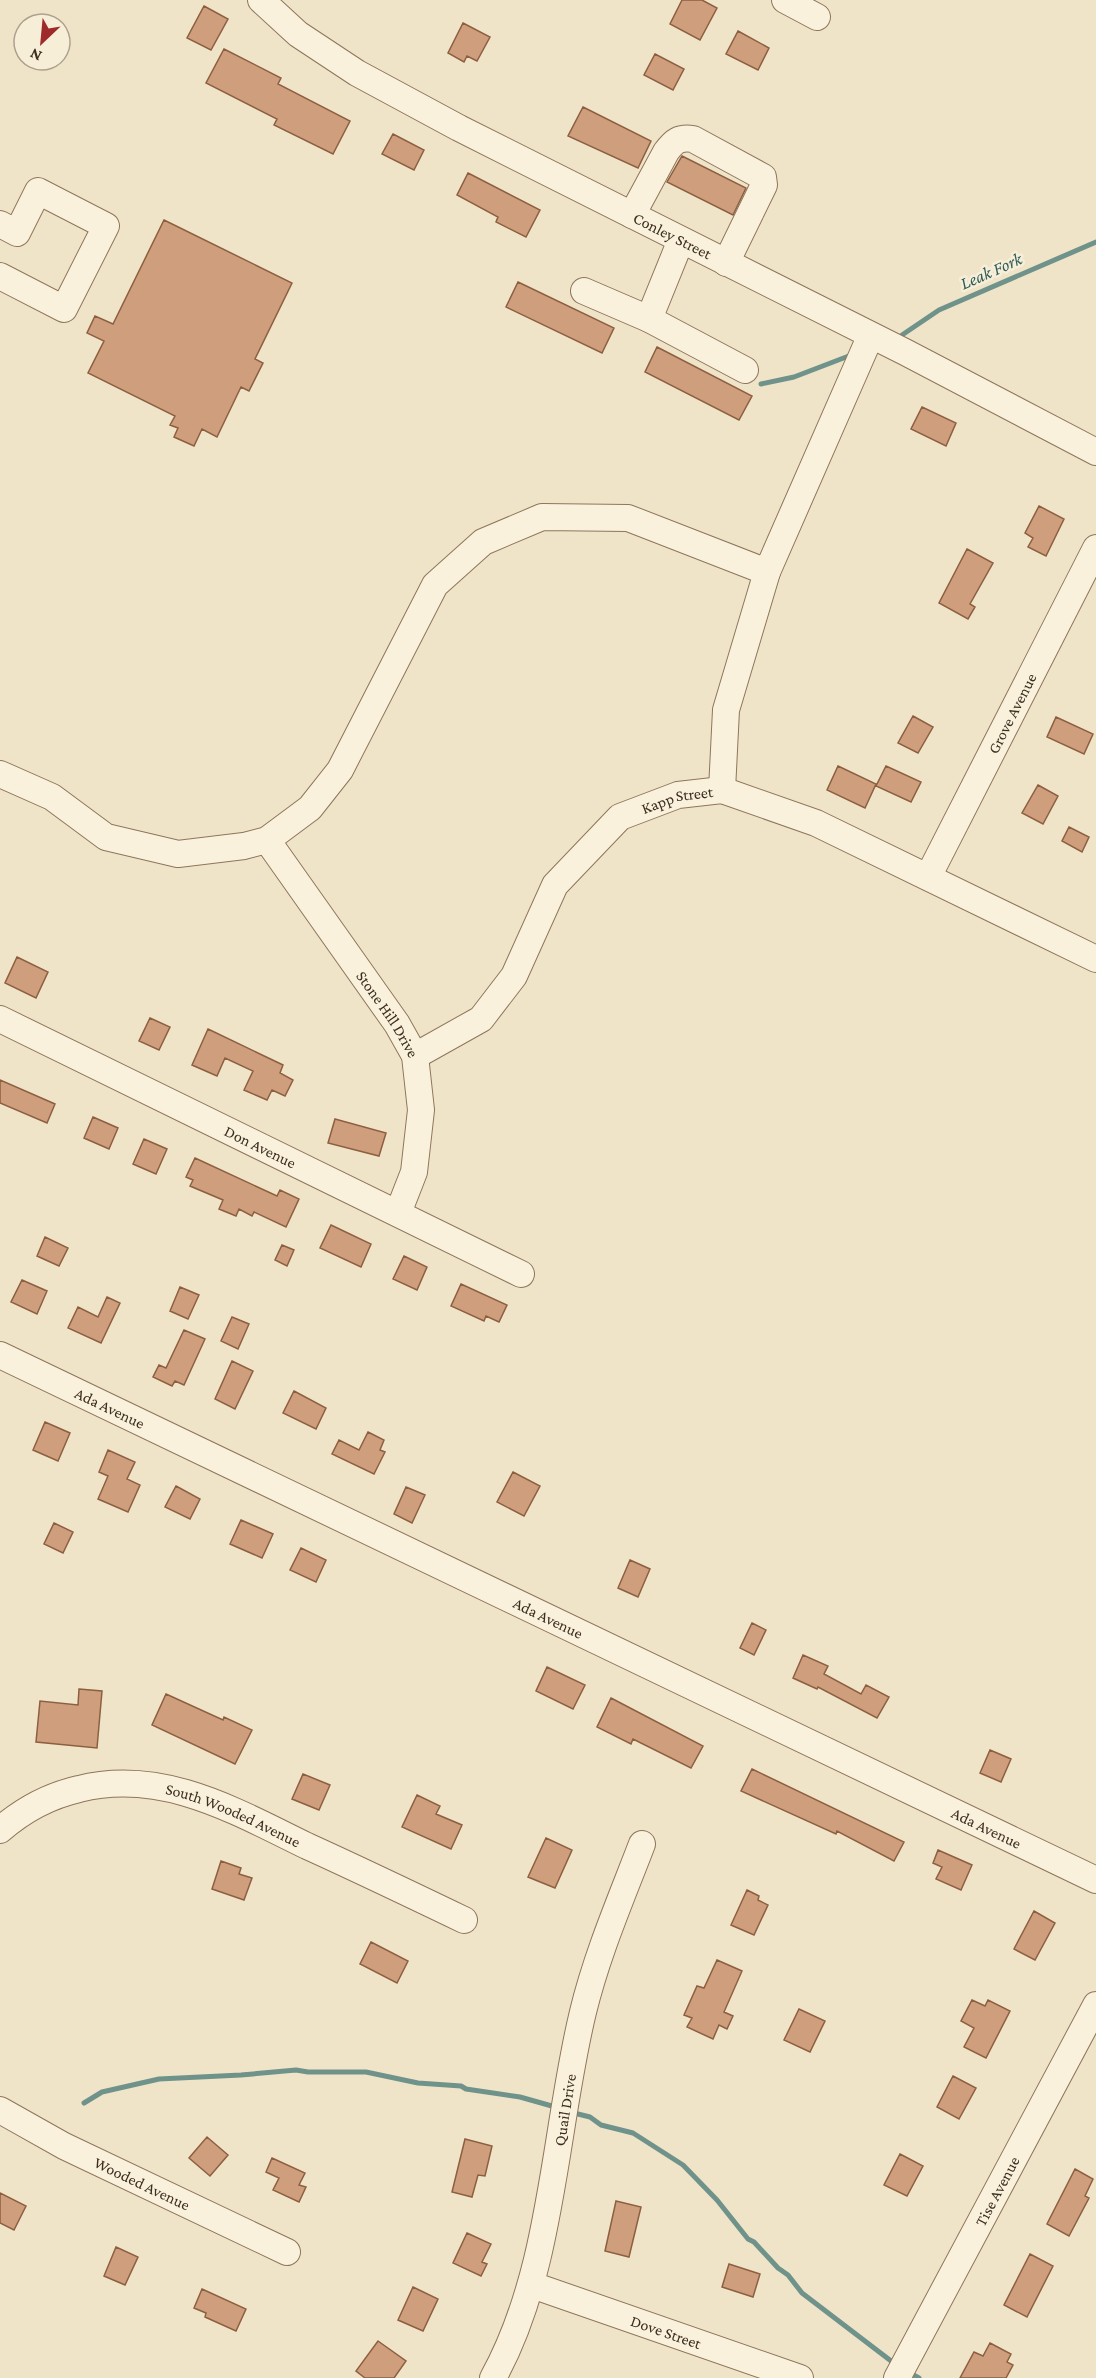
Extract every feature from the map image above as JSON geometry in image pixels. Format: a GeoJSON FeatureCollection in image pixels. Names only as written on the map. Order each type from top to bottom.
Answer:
{"type":"FeatureCollection","features":[{"type":"Feature","properties":{"kind":"street","name":"Conley Street"},"geometry":{"type":"LineString","coordinates":[[261,0],[298,34],[357,73],[459,128],[870,337],[905,352],[1096,452]]}},
{"type":"Feature","properties":{"kind":"street"},"geometry":{"type":"LineString","coordinates":[[785,0],[817,16]]}},
{"type":"Feature","properties":{"kind":"street"},"geometry":{"type":"LineString","coordinates":[[632,215],[673,143],[682,138],[693,139],[763,177],[764,184],[726,263]]}},
{"type":"Feature","properties":{"kind":"street"},"geometry":{"type":"LineString","coordinates":[[0,224],[17,233],[38,191],[106,226],[64,309],[0,276]]}},
{"type":"Feature","properties":{"kind":"street"},"geometry":{"type":"LineString","coordinates":[[649,319],[681,240]]}},
{"type":"Feature","properties":{"kind":"street"},"geometry":{"type":"LineString","coordinates":[[584,291],[649,319],[745,370]]}},
{"type":"Feature","properties":{"kind":"street"},"geometry":{"type":"LineString","coordinates":[[722,790],[726,710],[767,572],[870,337]]}},
{"type":"Feature","properties":{"kind":"street"},"geometry":{"type":"LineString","coordinates":[[0,774],[52,797],[106,837],[178,854],[244,846],[267,840],[310,808],[340,770],[435,585],[483,542],[542,517],[628,518],[767,572]]}},
{"type":"Feature","properties":{"kind":"street","name":"Grove Avenue"},"geometry":{"type":"LineString","coordinates":[[928,877],[1096,548]]}},
{"type":"Feature","properties":{"kind":"street","name":"Kapp Street"},"geometry":{"type":"LineString","coordinates":[[415,1056],[481,1019],[514,976],[555,885],[620,817],[678,795],[722,790],[816,823],[1096,959]]}},
{"type":"Feature","properties":{"kind":"street","name":"Stone Hill Drive"},"geometry":{"type":"LineString","coordinates":[[267,840],[397,1024],[415,1056],[420,1120],[414,1172],[398,1213]]}},
{"type":"Feature","properties":{"kind":"street","name":"Don Avenue"},"geometry":{"type":"LineString","coordinates":[[0,1019],[521,1274]]}},
{"type":"Feature","properties":{"kind":"street","name":"Ada Avenue"},"geometry":{"type":"LineString","coordinates":[[0,1355],[1094,1873]]}},
{"type":"Feature","properties":{"kind":"street","name":"South Wooded Avenue"},"geometry":{"type":"LineString","coordinates":[[0,1830],[35,1804],[57,1794],[89,1786],[146,1783],[201,1798],[246,1816],[464,1920]]}},
{"type":"Feature","properties":{"kind":"street","name":"Quail Drive"},"geometry":{"type":"LineString","coordinates":[[493,2378],[504,2359],[532,2285],[583,2012],[596,1967],[642,1844]]}},
{"type":"Feature","properties":{"kind":"street","name":"Tise Avenue"},"geometry":{"type":"LineString","coordinates":[[897,2378],[1096,2005]]}},
{"type":"Feature","properties":{"kind":"street","name":"Wooded Avenue"},"geometry":{"type":"LineString","coordinates":[[0,2110],[64,2146],[287,2252]]}},
{"type":"Feature","properties":{"kind":"street","name":"Dove Street"},"geometry":{"type":"LineString","coordinates":[[532,2285],[800,2378]]}},
{"type":"Feature","properties":{"kind":"building"},"geometry":{"type":"Polygon","coordinates":[[[682,0],[702,0],[717,8],[700,40],[670,24],[682,0]]]}},
{"type":"Feature","properties":{"kind":"building"},"geometry":{"type":"Polygon","coordinates":[[[204,6],[228,19],[211,50],[187,38],[204,6]]]}},
{"type":"Feature","properties":{"kind":"building"},"geometry":{"type":"Polygon","coordinates":[[[463,23],[490,37],[477,61],[467,56],[464,62],[448,53],[463,23]]]}},
{"type":"Feature","properties":{"kind":"building"},"geometry":{"type":"Polygon","coordinates":[[[738,31],[769,48],[758,70],[726,54],[738,31]]]}},
{"type":"Feature","properties":{"kind":"building"},"geometry":{"type":"Polygon","coordinates":[[[224,49],[281,78],[278,84],[350,121],[333,154],[274,125],[277,119],[206,83],[224,49]]]}},
{"type":"Feature","properties":{"kind":"building"},"geometry":{"type":"Polygon","coordinates":[[[655,54],[684,69],[673,90],[644,75],[655,54]]]}},
{"type":"Feature","properties":{"kind":"building"},"geometry":{"type":"Polygon","coordinates":[[[583,107],[651,141],[638,168],[568,136],[583,107]]]}},
{"type":"Feature","properties":{"kind":"building"},"geometry":{"type":"Polygon","coordinates":[[[393,134],[424,150],[414,170],[382,154],[393,134]]]}},
{"type":"Feature","properties":{"kind":"building"},"geometry":{"type":"Polygon","coordinates":[[[682,156],[746,188],[733,215],[667,182],[682,156]]]}},
{"type":"Feature","properties":{"kind":"building"},"geometry":{"type":"Polygon","coordinates":[[[468,173],[540,210],[526,237],[496,222],[498,217],[457,195],[468,173]]]}},
{"type":"Feature","properties":{"kind":"building"},"geometry":{"type":"Polygon","coordinates":[[[164,220],[292,283],[255,359],[263,363],[249,391],[241,387],[217,437],[202,429],[194,446],[174,437],[178,428],[170,425],[175,416],[88,373],[104,341],[87,333],[95,316],[113,324],[164,220]]]}},
{"type":"Feature","properties":{"kind":"building"},"geometry":{"type":"Polygon","coordinates":[[[518,282],[614,328],[602,353],[506,307],[518,282]]]}},
{"type":"Feature","properties":{"kind":"building"},"geometry":{"type":"Polygon","coordinates":[[[657,347],[752,396],[739,420],[645,372],[657,347]]]}},
{"type":"Feature","properties":{"kind":"building"},"geometry":{"type":"Polygon","coordinates":[[[922,407],[956,423],[946,446],[911,429],[922,407]]]}},
{"type":"Feature","properties":{"kind":"building"},"geometry":{"type":"Polygon","coordinates":[[[1039,506],[1064,519],[1046,556],[1028,547],[1033,538],[1025,533],[1039,506]]]}},
{"type":"Feature","properties":{"kind":"building"},"geometry":{"type":"Polygon","coordinates":[[[967,549],[993,563],[970,604],[975,607],[968,619],[939,603],[967,549]]]}},
{"type":"Feature","properties":{"kind":"building"},"geometry":{"type":"Polygon","coordinates":[[[913,716],[933,727],[918,753],[898,743],[913,716]]]}},
{"type":"Feature","properties":{"kind":"building"},"geometry":{"type":"Polygon","coordinates":[[[1056,717],[1093,734],[1084,754],[1047,737],[1056,717]]]}},
{"type":"Feature","properties":{"kind":"building"},"geometry":{"type":"Polygon","coordinates":[[[838,766],[876,784],[865,808],[827,790],[838,766]]]}},
{"type":"Feature","properties":{"kind":"building"},"geometry":{"type":"Polygon","coordinates":[[[886,766],[921,782],[911,802],[876,786],[886,766]]]}},
{"type":"Feature","properties":{"kind":"building"},"geometry":{"type":"Polygon","coordinates":[[[1038,785],[1058,796],[1043,824],[1022,813],[1038,785]]]}},
{"type":"Feature","properties":{"kind":"building"},"geometry":{"type":"Polygon","coordinates":[[[1069,827],[1089,837],[1082,852],[1062,841],[1069,827]]]}},
{"type":"Feature","properties":{"kind":"building"},"geometry":{"type":"Polygon","coordinates":[[[17,957],[48,972],[36,998],[5,983],[17,957]]]}},
{"type":"Feature","properties":{"kind":"building"},"geometry":{"type":"Polygon","coordinates":[[[150,1018],[170,1027],[159,1050],[139,1041],[150,1018]]]}},
{"type":"Feature","properties":{"kind":"building"},"geometry":{"type":"Polygon","coordinates":[[[208,1029],[283,1065],[280,1073],[293,1080],[285,1096],[272,1090],[267,1100],[244,1090],[253,1071],[225,1058],[217,1076],[192,1065],[208,1029]]]}},
{"type":"Feature","properties":{"kind":"building"},"geometry":{"type":"Polygon","coordinates":[[[0,1080],[55,1104],[47,1123],[0,1103],[0,1080]]]}},
{"type":"Feature","properties":{"kind":"building"},"geometry":{"type":"Polygon","coordinates":[[[93,1117],[118,1128],[109,1149],[84,1138],[93,1117]]]}},
{"type":"Feature","properties":{"kind":"building"},"geometry":{"type":"Polygon","coordinates":[[[335,1119],[386,1133],[379,1156],[328,1143],[335,1119]]]}},
{"type":"Feature","properties":{"kind":"building"},"geometry":{"type":"Polygon","coordinates":[[[144,1139],[167,1149],[156,1174],[133,1164],[144,1139]]]}},
{"type":"Feature","properties":{"kind":"building"},"geometry":{"type":"Polygon","coordinates":[[[195,1158],[277,1196],[280,1190],[299,1199],[286,1227],[254,1212],[252,1216],[239,1209],[236,1216],[219,1209],[223,1200],[190,1186],[193,1180],[186,1177],[195,1158]]]}},
{"type":"Feature","properties":{"kind":"building"},"geometry":{"type":"Polygon","coordinates":[[[331,1225],[371,1244],[361,1267],[320,1248],[331,1225]]]}},
{"type":"Feature","properties":{"kind":"building"},"geometry":{"type":"Polygon","coordinates":[[[45,1237],[68,1248],[59,1266],[37,1256],[45,1237]]]}},
{"type":"Feature","properties":{"kind":"building"},"geometry":{"type":"Polygon","coordinates":[[[282,1245],[294,1250],[287,1266],[275,1260],[282,1245]]]}},
{"type":"Feature","properties":{"kind":"building"},"geometry":{"type":"Polygon","coordinates":[[[404,1256],[427,1267],[417,1290],[393,1279],[404,1256]]]}},
{"type":"Feature","properties":{"kind":"building"},"geometry":{"type":"Polygon","coordinates":[[[22,1280],[47,1291],[37,1314],[11,1302],[22,1280]]]}},
{"type":"Feature","properties":{"kind":"building"},"geometry":{"type":"Polygon","coordinates":[[[461,1284],[507,1305],[499,1322],[486,1316],[484,1321],[451,1306],[461,1284]]]}},
{"type":"Feature","properties":{"kind":"building"},"geometry":{"type":"Polygon","coordinates":[[[180,1287],[199,1295],[188,1319],[170,1311],[180,1287]]]}},
{"type":"Feature","properties":{"kind":"building"},"geometry":{"type":"Polygon","coordinates":[[[107,1297],[120,1303],[101,1343],[68,1328],[78,1307],[98,1317],[107,1297]]]}},
{"type":"Feature","properties":{"kind":"building"},"geometry":{"type":"Polygon","coordinates":[[[232,1317],[249,1324],[238,1349],[221,1341],[232,1317]]]}},
{"type":"Feature","properties":{"kind":"building"},"geometry":{"type":"Polygon","coordinates":[[[184,1330],[205,1339],[184,1385],[175,1381],[172,1386],[153,1377],[159,1365],[166,1368],[184,1330]]]}},
{"type":"Feature","properties":{"kind":"building"},"geometry":{"type":"Polygon","coordinates":[[[232,1361],[253,1371],[235,1409],[215,1399],[232,1361]]]}},
{"type":"Feature","properties":{"kind":"building"},"geometry":{"type":"Polygon","coordinates":[[[294,1391],[326,1408],[316,1429],[283,1413],[294,1391]]]}},
{"type":"Feature","properties":{"kind":"building"},"geometry":{"type":"Polygon","coordinates":[[[45,1422],[70,1433],[58,1461],[33,1450],[45,1422]]]}},
{"type":"Feature","properties":{"kind":"building"},"geometry":{"type":"Polygon","coordinates":[[[368,1432],[384,1440],[380,1450],[385,1452],[374,1474],[332,1454],[339,1440],[359,1450],[368,1432]]]}},
{"type":"Feature","properties":{"kind":"building"},"geometry":{"type":"Polygon","coordinates":[[[108,1450],[135,1462],[127,1479],[140,1485],[128,1512],[98,1499],[108,1476],[99,1472],[108,1450]]]}},
{"type":"Feature","properties":{"kind":"building"},"geometry":{"type":"Polygon","coordinates":[[[513,1472],[540,1486],[524,1516],[497,1502],[513,1472]]]}},
{"type":"Feature","properties":{"kind":"building"},"geometry":{"type":"Polygon","coordinates":[[[176,1486],[200,1499],[190,1519],[165,1507],[176,1486]]]}},
{"type":"Feature","properties":{"kind":"building"},"geometry":{"type":"Polygon","coordinates":[[[406,1487],[425,1495],[412,1523],[394,1514],[406,1487]]]}},
{"type":"Feature","properties":{"kind":"building"},"geometry":{"type":"Polygon","coordinates":[[[241,1520],[273,1534],[262,1558],[230,1544],[241,1520]]]}},
{"type":"Feature","properties":{"kind":"building"},"geometry":{"type":"Polygon","coordinates":[[[54,1523],[73,1532],[63,1553],[44,1544],[54,1523]]]}},
{"type":"Feature","properties":{"kind":"building"},"geometry":{"type":"Polygon","coordinates":[[[301,1548],[326,1560],[316,1582],[290,1570],[301,1548]]]}},
{"type":"Feature","properties":{"kind":"building"},"geometry":{"type":"Polygon","coordinates":[[[630,1560],[650,1569],[638,1597],[618,1588],[630,1560]]]}},
{"type":"Feature","properties":{"kind":"building"},"geometry":{"type":"Polygon","coordinates":[[[752,1623],[766,1630],[754,1655],[740,1648],[752,1623]]]}},
{"type":"Feature","properties":{"kind":"building"},"geometry":{"type":"Polygon","coordinates":[[[803,1655],[828,1666],[824,1674],[861,1694],[866,1685],[889,1697],[877,1718],[818,1687],[817,1689],[793,1678],[803,1655]]]}},
{"type":"Feature","properties":{"kind":"building"},"geometry":{"type":"Polygon","coordinates":[[[547,1667],[585,1685],[573,1709],[536,1691],[547,1667]]]}},
{"type":"Feature","properties":{"kind":"building"},"geometry":{"type":"Polygon","coordinates":[[[79,1689],[102,1691],[97,1748],[36,1742],[40,1701],[78,1705],[79,1689]]]}},
{"type":"Feature","properties":{"kind":"building"},"geometry":{"type":"Polygon","coordinates":[[[166,1694],[223,1720],[224,1717],[252,1730],[235,1764],[152,1725],[166,1694]]]}},
{"type":"Feature","properties":{"kind":"building"},"geometry":{"type":"Polygon","coordinates":[[[611,1698],[703,1746],[691,1768],[633,1739],[631,1744],[597,1727],[611,1698]]]}},
{"type":"Feature","properties":{"kind":"building"},"geometry":{"type":"Polygon","coordinates":[[[990,1750],[1011,1759],[1001,1782],[980,1773],[990,1750]]]}},
{"type":"Feature","properties":{"kind":"building"},"geometry":{"type":"Polygon","coordinates":[[[752,1769],[904,1842],[894,1861],[837,1831],[836,1834],[741,1791],[752,1769]]]}},
{"type":"Feature","properties":{"kind":"building"},"geometry":{"type":"Polygon","coordinates":[[[303,1774],[330,1785],[319,1810],[292,1799],[303,1774]]]}},
{"type":"Feature","properties":{"kind":"building"},"geometry":{"type":"Polygon","coordinates":[[[417,1795],[440,1806],[436,1814],[462,1825],[451,1849],[402,1827],[417,1795]]]}},
{"type":"Feature","properties":{"kind":"building"},"geometry":{"type":"Polygon","coordinates":[[[546,1838],[572,1850],[555,1888],[528,1877],[546,1838]]]}},
{"type":"Feature","properties":{"kind":"building"},"geometry":{"type":"Polygon","coordinates":[[[938,1850],[972,1865],[961,1890],[936,1879],[942,1867],[933,1863],[938,1850]]]}},
{"type":"Feature","properties":{"kind":"building"},"geometry":{"type":"Polygon","coordinates":[[[221,1861],[241,1868],[239,1874],[252,1878],[244,1900],[212,1889],[221,1861]]]}},
{"type":"Feature","properties":{"kind":"building"},"geometry":{"type":"Polygon","coordinates":[[[747,1890],[759,1896],[758,1900],[768,1905],[754,1935],[731,1925],[747,1890]]]}},
{"type":"Feature","properties":{"kind":"building"},"geometry":{"type":"Polygon","coordinates":[[[1034,1911],[1055,1923],[1035,1960],[1014,1949],[1034,1911]]]}},
{"type":"Feature","properties":{"kind":"building"},"geometry":{"type":"Polygon","coordinates":[[[371,1942],[408,1961],[397,1983],[360,1964],[371,1942]]]}},
{"type":"Feature","properties":{"kind":"building"},"geometry":{"type":"Polygon","coordinates":[[[717,1960],[742,1971],[724,2012],[733,2016],[727,2029],[719,2025],[713,2039],[687,2027],[692,2018],[684,2015],[697,1986],[704,1988],[717,1960]]]}},
{"type":"Feature","properties":{"kind":"building"},"geometry":{"type":"Polygon","coordinates":[[[972,2000],[985,2006],[988,2000],[1010,2011],[986,2058],[964,2047],[974,2028],[961,2021],[972,2000]]]}},
{"type":"Feature","properties":{"kind":"building"},"geometry":{"type":"Polygon","coordinates":[[[799,2009],[825,2021],[810,2052],[784,2040],[799,2009]]]}},
{"type":"Feature","properties":{"kind":"building"},"geometry":{"type":"Polygon","coordinates":[[[953,2076],[976,2088],[959,2119],[937,2107],[953,2076]]]}},
{"type":"Feature","properties":{"kind":"building"},"geometry":{"type":"Polygon","coordinates":[[[207,2137],[228,2155],[210,2176],[189,2158],[207,2137]]]}},
{"type":"Feature","properties":{"kind":"building"},"geometry":{"type":"Polygon","coordinates":[[[465,2139],[492,2146],[485,2176],[478,2175],[472,2197],[452,2192],[465,2139]]]}},
{"type":"Feature","properties":{"kind":"building"},"geometry":{"type":"Polygon","coordinates":[[[900,2154],[923,2166],[907,2196],[884,2185],[900,2154]]]}},
{"type":"Feature","properties":{"kind":"building"},"geometry":{"type":"Polygon","coordinates":[[[272,2158],[305,2173],[299,2185],[306,2187],[299,2202],[273,2190],[279,2178],[266,2172],[272,2158]]]}},
{"type":"Feature","properties":{"kind":"building"},"geometry":{"type":"Polygon","coordinates":[[[1075,2169],[1093,2179],[1085,2196],[1089,2198],[1069,2236],[1047,2224],[1075,2169]]]}},
{"type":"Feature","properties":{"kind":"building"},"geometry":{"type":"Polygon","coordinates":[[[0,2193],[26,2206],[14,2230],[0,2223],[0,2193]]]}},
{"type":"Feature","properties":{"kind":"building"},"geometry":{"type":"Polygon","coordinates":[[[616,2201],[641,2207],[629,2257],[605,2251],[616,2201]]]}},
{"type":"Feature","properties":{"kind":"building"},"geometry":{"type":"Polygon","coordinates":[[[467,2233],[491,2244],[482,2262],[487,2264],[481,2276],[453,2263],[467,2233]]]}},
{"type":"Feature","properties":{"kind":"building"},"geometry":{"type":"Polygon","coordinates":[[[116,2247],[138,2257],[125,2285],[104,2276],[116,2247]]]}},
{"type":"Feature","properties":{"kind":"building"},"geometry":{"type":"Polygon","coordinates":[[[1030,2254],[1053,2266],[1027,2317],[1004,2305],[1030,2254]]]}},
{"type":"Feature","properties":{"kind":"building"},"geometry":{"type":"Polygon","coordinates":[[[729,2264],[760,2274],[753,2297],[722,2287],[729,2264]]]}},
{"type":"Feature","properties":{"kind":"building"},"geometry":{"type":"Polygon","coordinates":[[[413,2287],[438,2299],[423,2331],[398,2320],[413,2287]]]}},
{"type":"Feature","properties":{"kind":"building"},"geometry":{"type":"Polygon","coordinates":[[[202,2289],[246,2309],[236,2331],[205,2317],[206,2313],[194,2308],[202,2289]]]}},
{"type":"Feature","properties":{"kind":"building"},"geometry":{"type":"Polygon","coordinates":[[[378,2341],[406,2361],[394,2378],[365,2378],[356,2371],[378,2341]]]}},
{"type":"Feature","properties":{"kind":"building"},"geometry":{"type":"Polygon","coordinates":[[[990,2343],[1011,2354],[1007,2362],[1013,2365],[1006,2378],[960,2378],[974,2352],[983,2356],[990,2343]]]}},
{"type":"Feature","properties":{"kind":"waterway","name":"Leak Fork"},"geometry":{"type":"LineString","coordinates":[[902,335],[939,310],[1096,242]]}},
{"type":"Feature","properties":{"kind":"waterway","name":"Leak Fork"},"geometry":{"type":"LineString","coordinates":[[761,384],[794,377],[854,354]]}},
{"type":"Feature","properties":{"kind":"waterway"},"geometry":{"type":"LineString","coordinates":[[84,2103],[102,2092],[159,2079],[296,2070],[366,2072],[418,2083],[461,2086],[466,2089],[520,2097],[559,2108]]}},
{"type":"Feature","properties":{"kind":"waterway"},"geometry":{"type":"LineString","coordinates":[[570,2112],[590,2117],[601,2125],[633,2133],[683,2165],[717,2200],[748,2239],[788,2275],[802,2293],[895,2364]]}},
{"type":"Feature","properties":{"kind":"waterway"},"geometry":{"type":"LineString","coordinates":[[908,2372],[919,2378]]}}]}
